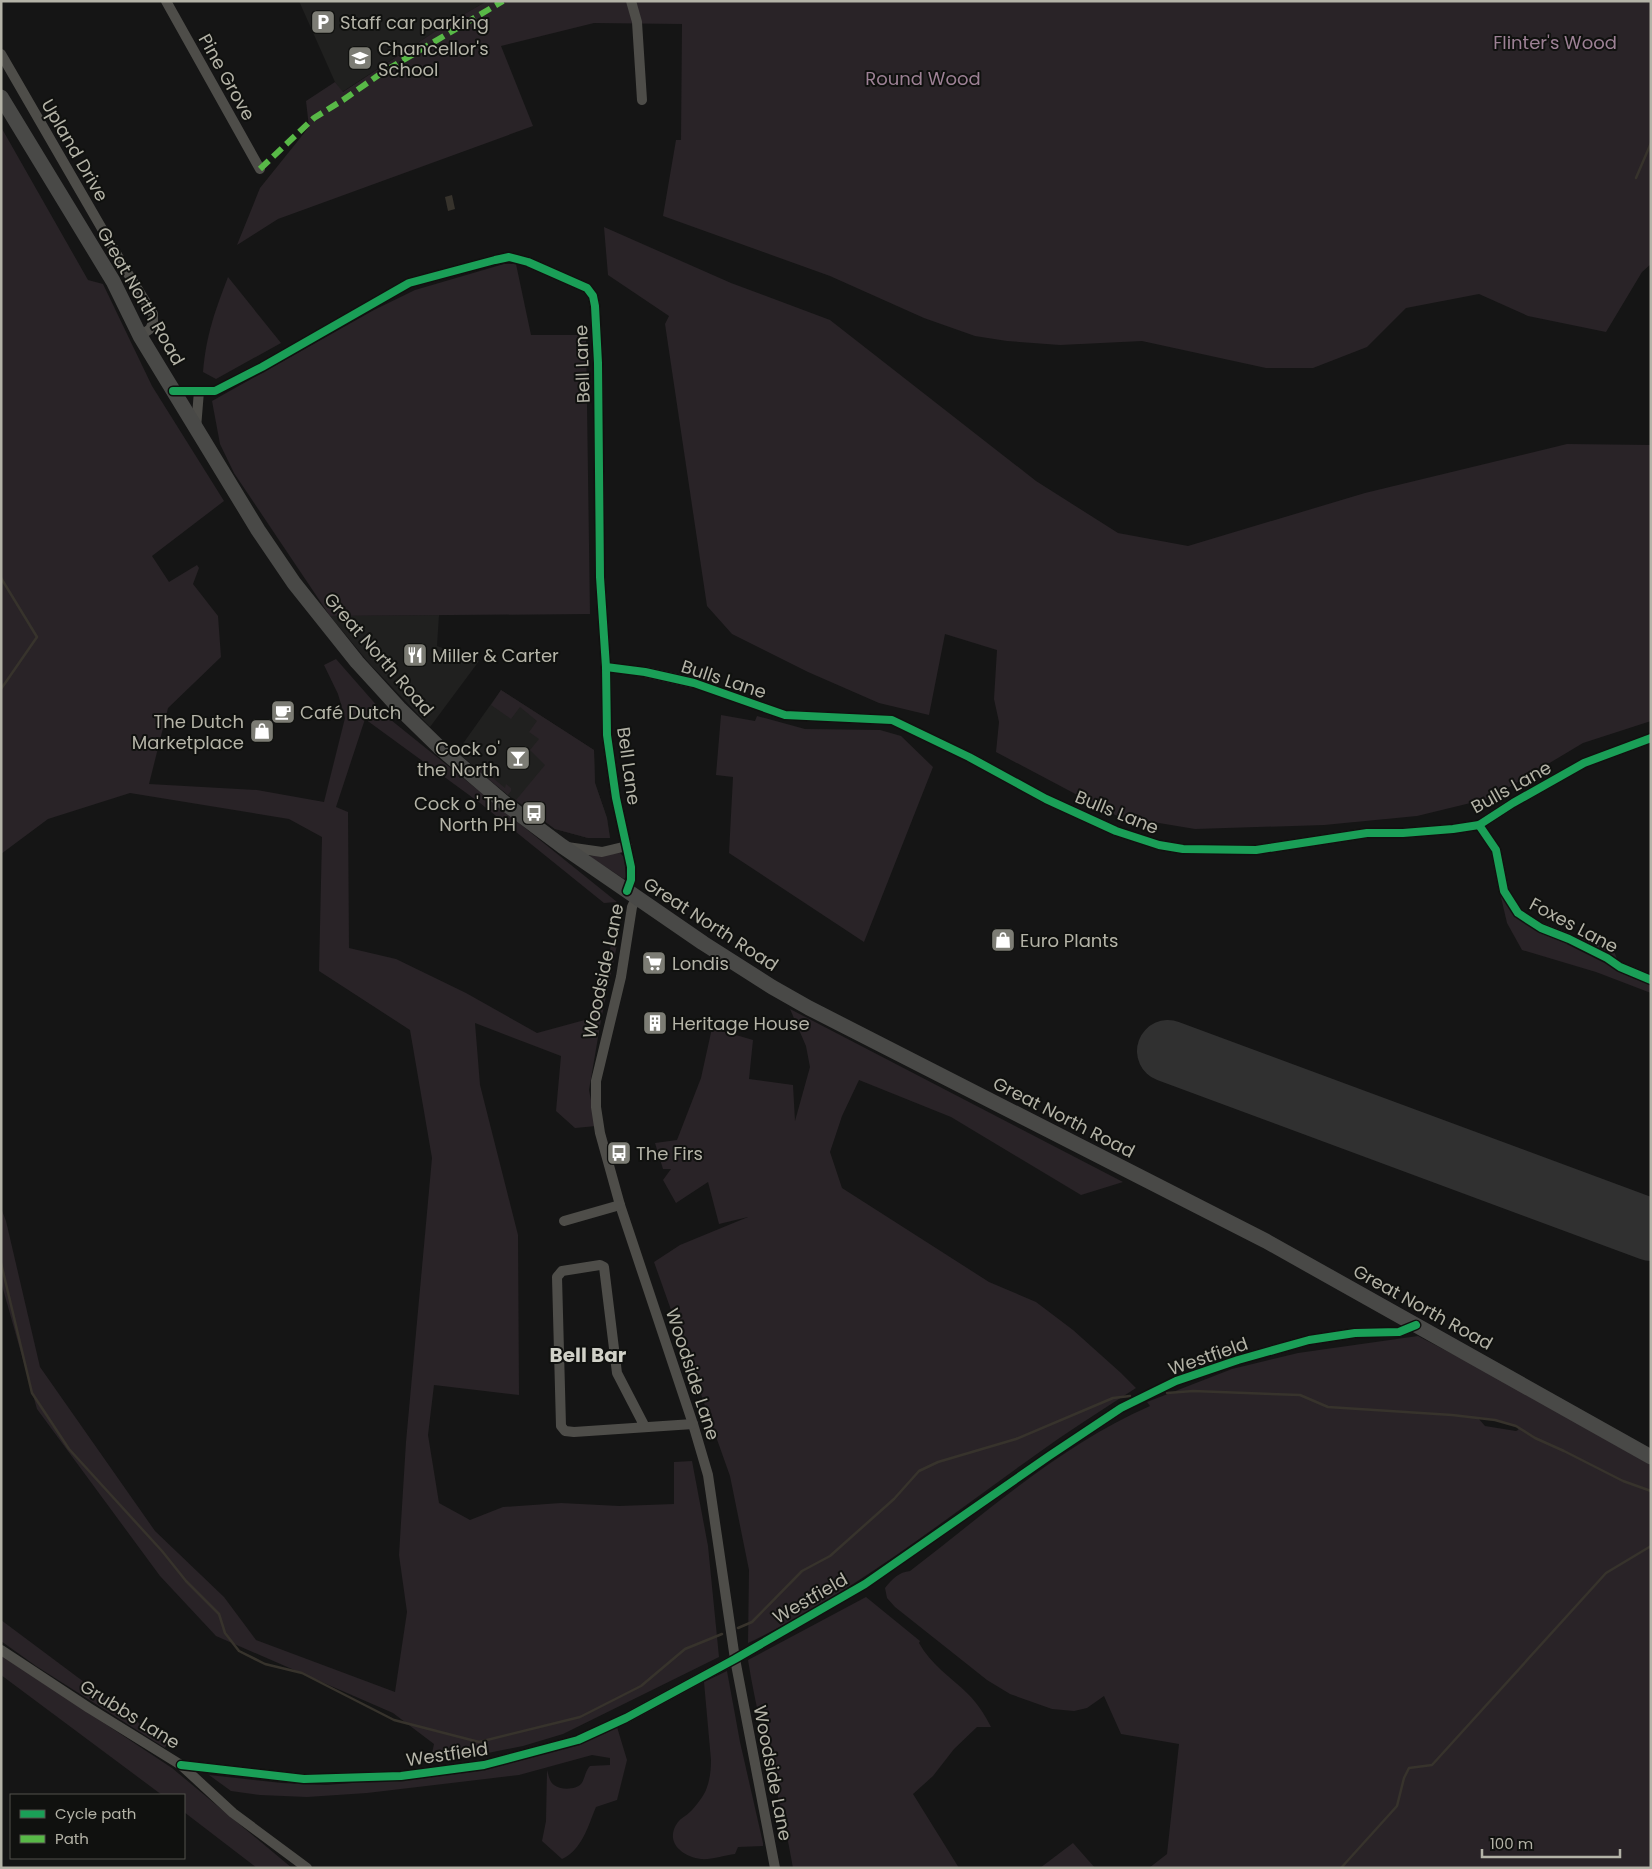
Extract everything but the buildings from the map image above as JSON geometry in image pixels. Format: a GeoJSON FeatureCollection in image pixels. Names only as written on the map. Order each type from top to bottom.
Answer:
{"type":"FeatureCollection","features":[{"type":"Feature","properties":{"kind":"main road","name":"Great North Road"},"geometry":{"type":"LineString","coordinates":[[1,97],[113,282],[140,336],[196,429],[258,530],[294,583],[357,662],[399,708],[446,753],[507,805],[631,894],[772,987],[809,1008],[1266,1241],[1651,1457]]}},
{"type":"Feature","properties":{"kind":"street","name":"Pine Grove"},"geometry":{"type":"LineString","coordinates":[[166,1],[260,169]]}},
{"type":"Feature","properties":{"kind":"street"},"geometry":{"type":"LineString","coordinates":[[631,1],[637,22],[642,100]]}},
{"type":"Feature","properties":{"kind":"street","name":"Upland Drive"},"geometry":{"type":"LineString","coordinates":[[1,54],[153,314],[153,323],[150,329],[140,336]]}},
{"type":"Feature","properties":{"kind":"street","name":"Bell Lane"},"geometry":{"type":"LineString","coordinates":[[173,390],[215,391],[255,371],[409,283],[495,260],[509,257],[528,262],[587,288],[593,296],[595,306],[598,363],[600,577],[606,667],[607,735],[611,766],[631,867],[631,894]]}},
{"type":"Feature","properties":{"kind":"street"},"geometry":{"type":"LineString","coordinates":[[196,429],[199,391]]}},
{"type":"Feature","properties":{"kind":"street","name":"Bulls Lane"},"geometry":{"type":"LineString","coordinates":[[606,667],[645,672],[694,683],[785,715],[892,720],[969,757],[1046,799],[1116,831],[1159,845],[1183,850],[1256,850],[1367,833],[1403,833],[1479,825],[1512,803],[1584,763],[1651,738]]}},
{"type":"Feature","properties":{"kind":"street","name":"Foxes Lane"},"geometry":{"type":"LineString","coordinates":[[1479,825],[1496,850],[1504,891],[1518,913],[1542,928],[1569,938],[1620,967],[1651,980]]}},
{"type":"Feature","properties":{"kind":"street"},"geometry":{"type":"LineString","coordinates":[[562,846],[602,852],[627,846]]}},
{"type":"Feature","properties":{"kind":"street","name":"Woodside Lane"},"geometry":{"type":"LineString","coordinates":[[631,894],[632,907],[621,976],[596,1081],[596,1107],[600,1133],[620,1205],[693,1424],[708,1475],[734,1659],[775,1868]]}},
{"type":"Feature","properties":{"kind":"street"},"geometry":{"type":"LineString","coordinates":[[564,1221],[620,1205]]}},
{"type":"Feature","properties":{"kind":"street"},"geometry":{"type":"LineString","coordinates":[[645,1427],[617,1373],[604,1267],[600,1265],[562,1271],[557,1277],[561,1426],[565,1430],[574,1432],[693,1424]]}},
{"type":"Feature","properties":{"kind":"street","name":"Westfield"},"geometry":{"type":"LineString","coordinates":[[181,1765],[304,1779],[401,1776],[484,1764],[578,1740],[626,1718],[865,1584],[1121,1408],[1176,1381],[1309,1340],[1355,1334],[1399,1332],[1416,1325]]}},
{"type":"Feature","properties":{"kind":"street","name":"Grubbs Lane"},"geometry":{"type":"LineString","coordinates":[[1,1650],[181,1765],[233,1813],[307,1868]]}},
{"type":"Feature","properties":{"kind":"shaded area","name":"Chancellor's School"},"geometry":{"type":"Polygon","coordinates":[[[299,1],[487,1],[442,27],[342,92],[335,82],[299,1]]]}},
{"type":"Feature","properties":{"kind":"shaded area"},"geometry":{"type":"Polygon","coordinates":[[[452,195],[455,209],[448,211],[445,197],[452,195]]]}},
{"type":"Feature","properties":{"kind":"shaded area"},"geometry":{"type":"Polygon","coordinates":[[[439,615],[437,646],[479,661],[430,727],[369,663],[330,616],[439,615]]]}},
{"type":"Feature","properties":{"kind":"shaded area"},"geometry":{"type":"Polygon","coordinates":[[[501,690],[594,750],[595,783],[607,818],[610,838],[588,838],[555,829],[508,795],[457,752],[501,690]]]}},
{"type":"Feature","properties":{"kind":"green space"},"geometry":{"type":"Polygon","coordinates":[[[487,1],[1651,1],[1651,264],[1642,272],[1606,332],[1528,316],[1479,294],[1406,308],[1367,347],[1313,368],[1266,368],[1142,341],[1060,345],[1007,341],[975,336],[924,318],[830,276],[663,216],[676,140],[681,140],[682,24],[594,23],[501,46],[533,126],[278,219],[237,245],[260,188],[309,127],[306,101],[335,82],[343,92],[442,27],[487,1]]]}},
{"type":"Feature","properties":{"kind":"green space"},"geometry":{"type":"Polygon","coordinates":[[[1,127],[88,280],[103,284],[152,386],[224,501],[152,556],[169,582],[197,565],[199,568],[193,584],[218,616],[221,657],[168,708],[149,784],[257,790],[324,802],[345,718],[338,694],[324,665],[336,659],[386,716],[617,902],[604,903],[480,803],[365,719],[336,807],[348,812],[349,948],[396,959],[466,993],[537,1033],[592,1018],[615,930],[620,931],[601,1020],[589,1090],[596,1126],[575,1128],[556,1111],[561,1056],[475,1023],[480,1085],[518,1235],[519,1395],[434,1385],[428,1435],[439,1503],[470,1520],[503,1507],[561,1503],[619,1506],[674,1504],[674,1462],[692,1461],[708,1546],[719,1657],[563,1734],[523,1746],[483,1754],[431,1758],[434,1744],[393,1713],[216,1636],[160,1576],[37,1409],[1,1282],[1,1208],[6,1221],[40,1367],[155,1531],[224,1597],[256,1640],[395,1692],[407,1612],[399,1555],[406,1442],[432,1158],[410,1030],[319,971],[322,837],[289,819],[130,793],[48,819],[1,854],[1,127]]]}},
{"type":"Feature","properties":{"kind":"green space"},"geometry":{"type":"Polygon","coordinates":[[[604,227],[731,283],[830,320],[1036,481],[1118,533],[1188,546],[1365,493],[1567,444],[1651,445],[1651,721],[1583,743],[1491,798],[1417,816],[1324,825],[1195,829],[1117,816],[996,752],[999,722],[994,699],[997,650],[945,634],[929,715],[879,703],[808,672],[732,634],[707,606],[665,324],[669,316],[608,275],[604,227]]]}},
{"type":"Feature","properties":{"kind":"green space"},"geometry":{"type":"Polygon","coordinates":[[[504,264],[516,264],[531,335],[586,335],[590,614],[330,616],[234,473],[220,444],[212,401],[374,310],[415,290],[504,264]]]}},
{"type":"Feature","properties":{"kind":"green space"},"geometry":{"type":"Polygon","coordinates":[[[228,277],[281,343],[216,379],[203,372],[204,359],[212,323],[228,277]]]}},
{"type":"Feature","properties":{"kind":"green space"},"geometry":{"type":"Polygon","coordinates":[[[501,690],[594,750],[595,783],[607,818],[610,838],[588,838],[555,829],[516,800],[545,765],[530,750],[539,739],[529,732],[537,721],[520,707],[511,719],[491,705],[501,690]]]}},
{"type":"Feature","properties":{"kind":"green space"},"geometry":{"type":"Polygon","coordinates":[[[721,715],[755,721],[757,716],[805,729],[880,730],[901,736],[933,767],[864,942],[729,853],[733,777],[716,775],[721,715]]]}},
{"type":"Feature","properties":{"kind":"green space"},"geometry":{"type":"Polygon","coordinates":[[[483,764],[489,769],[488,774],[505,788],[506,784],[511,788],[508,795],[476,769],[479,765],[483,764]]]}},
{"type":"Feature","properties":{"kind":"green space"},"geometry":{"type":"Polygon","coordinates":[[[620,853],[624,857],[626,877],[624,879],[589,856],[620,853]]]}},
{"type":"Feature","properties":{"kind":"green space"},"geometry":{"type":"Polygon","coordinates":[[[1497,880],[1516,906],[1538,922],[1614,951],[1620,967],[1651,980],[1651,993],[1596,972],[1522,950],[1507,923],[1497,880]]]}},
{"type":"Feature","properties":{"kind":"green space"},"geometry":{"type":"Polygon","coordinates":[[[790,1009],[1123,1182],[1081,1195],[951,1117],[859,1080],[842,1116],[830,1152],[842,1188],[989,1282],[1036,1302],[1073,1330],[1136,1388],[1046,1447],[860,1580],[786,1624],[748,1643],[749,1570],[730,1476],[654,1262],[680,1245],[748,1217],[719,1224],[708,1182],[676,1203],[663,1180],[671,1169],[663,1169],[655,1143],[677,1140],[701,1078],[712,1028],[753,1040],[749,1079],[793,1085],[795,1121],[810,1067],[806,1046],[790,1009]]]}},
{"type":"Feature","properties":{"kind":"green space"},"geometry":{"type":"Polygon","coordinates":[[[1418,1336],[1470,1363],[1651,1465],[1651,1868],[1149,1868],[1167,1854],[1179,1744],[1121,1734],[1104,1696],[1087,1708],[1074,1711],[1052,1709],[1010,1694],[987,1680],[895,1607],[887,1598],[885,1588],[896,1576],[910,1571],[996,1503],[1055,1460],[1117,1422],[1150,1406],[1147,1402],[1232,1369],[1298,1353],[1418,1336]],[[1478,1418],[1485,1426],[1518,1430],[1519,1427],[1501,1421],[1478,1418]]]}},
{"type":"Feature","properties":{"kind":"green space"},"geometry":{"type":"Polygon","coordinates":[[[866,1597],[920,1641],[919,1643],[929,1658],[968,1694],[984,1714],[991,1727],[977,1727],[954,1749],[933,1776],[913,1794],[959,1868],[793,1868],[748,1660],[866,1597]]]}},
{"type":"Feature","properties":{"kind":"green space"},"geometry":{"type":"Polygon","coordinates":[[[1,1620],[167,1744],[165,1748],[36,1666],[1,1641],[1,1620]]]}},
{"type":"Feature","properties":{"kind":"green space"},"geometry":{"type":"Polygon","coordinates":[[[1,1655],[172,1768],[292,1868],[257,1868],[185,1813],[185,1794],[161,1794],[1,1675],[1,1655]]]}},
{"type":"Feature","properties":{"kind":"green space"},"geometry":{"type":"Polygon","coordinates":[[[727,1671],[740,1742],[763,1846],[738,1847],[735,1854],[701,1859],[681,1851],[674,1841],[673,1835],[678,1822],[692,1810],[703,1796],[709,1779],[711,1760],[704,1682],[727,1671]]]}},
{"type":"Feature","properties":{"kind":"green space"},"geometry":{"type":"Polygon","coordinates":[[[617,1727],[627,1760],[617,1800],[596,1807],[579,1844],[575,1850],[562,1859],[542,1841],[546,1821],[547,1770],[550,1780],[554,1785],[568,1789],[581,1784],[590,1766],[610,1765],[610,1758],[592,1755],[519,1775],[367,1793],[307,1797],[260,1795],[231,1791],[209,1775],[282,1783],[326,1785],[426,1777],[617,1727]]]}},
{"type":"Feature","properties":{"kind":"green space"},"geometry":{"type":"Polygon","coordinates":[[[1073,1843],[1095,1868],[1040,1868],[1073,1843]]]}},
{"type":"Feature","properties":{"kind":"waterway"},"geometry":{"type":"LineString","coordinates":[[1636,178],[1651,143]]}},
{"type":"Feature","properties":{"kind":"waterway"},"geometry":{"type":"LineString","coordinates":[[1,578],[37,637],[1,689]]}},
{"type":"Feature","properties":{"kind":"waterway"},"geometry":{"type":"LineString","coordinates":[[1,1263],[32,1393],[69,1449],[162,1551],[186,1581],[219,1614],[225,1633],[239,1651],[265,1664],[302,1673],[394,1720],[479,1742],[580,1717],[641,1686],[685,1649],[722,1634]]}},
{"type":"Feature","properties":{"kind":"waterway"},"geometry":{"type":"LineString","coordinates":[[1167,1393],[1193,1391],[1300,1395],[1328,1407],[1452,1415],[1495,1420],[1516,1426],[1535,1438],[1623,1481],[1651,1491]]}},
{"type":"Feature","properties":{"kind":"waterway"},"geometry":{"type":"LineString","coordinates":[[738,1628],[752,1622],[802,1571],[830,1556],[894,1499],[919,1471],[938,1462],[1016,1439],[1113,1398],[1130,1396]]}},
{"type":"Feature","properties":{"kind":"waterway"},"geometry":{"type":"LineString","coordinates":[[1341,1868],[1397,1806],[1404,1778],[1409,1768],[1432,1765],[1606,1573],[1651,1546]]}},
{"type":"Feature","properties":{"kind":"runway"},"geometry":{"type":"LineString","coordinates":[[1168,1051],[1651,1230]]}},
{"type":"Feature","properties":{"kind":"marked path"},"geometry":{"type":"LineString","coordinates":[[260,169],[314,118],[383,72],[503,1]]}},
{"type":"Feature","properties":{"kind":"cycle path"},"geometry":{"type":"LineString","coordinates":[[173,391],[215,391],[262,367],[409,283],[495,260],[509,257],[528,262],[587,288],[593,296],[595,306],[598,363],[600,577],[606,667],[607,735],[616,798],[631,867],[631,880],[627,891]]}},
{"type":"Feature","properties":{"kind":"cycle path"},"geometry":{"type":"LineString","coordinates":[[606,667],[645,672],[694,683],[785,715],[892,720],[969,757],[1046,799],[1116,831],[1159,845],[1183,849],[1256,850],[1367,833],[1403,833],[1479,825],[1513,803],[1584,763],[1651,738]]}},
{"type":"Feature","properties":{"kind":"cycle path"},"geometry":{"type":"LineString","coordinates":[[1479,825],[1496,850],[1504,891],[1518,913],[1541,928],[1569,939],[1607,958],[1620,967],[1651,980]]}},
{"type":"Feature","properties":{"kind":"cycle path"},"geometry":{"type":"LineString","coordinates":[[181,1765],[304,1779],[401,1776],[484,1765],[578,1740],[626,1718],[735,1659],[865,1584],[1121,1408],[1176,1381],[1238,1360],[1309,1340],[1355,1333],[1399,1332],[1416,1325]]}},
{"type":"Feature","properties":{"kind":"place","name":"Staff car parking"},"geometry":{"type":"Point","coordinates":[323,22]}},
{"type":"Feature","properties":{"kind":"place","name":"Chancellor's School"},"geometry":{"type":"Point","coordinates":[360,58]}},
{"type":"Feature","properties":{"kind":"place","name":"Miller & Carter"},"geometry":{"type":"Point","coordinates":[415,655]}},
{"type":"Feature","properties":{"kind":"place","name":"Café Dutch"},"geometry":{"type":"Point","coordinates":[283,712]}},
{"type":"Feature","properties":{"kind":"place","name":"The Dutch Marketplace"},"geometry":{"type":"Point","coordinates":[262,731]}},
{"type":"Feature","properties":{"kind":"place","name":"Cock o' the North"},"geometry":{"type":"Point","coordinates":[518,758]}},
{"type":"Feature","properties":{"kind":"place","name":"Cock o' The North PH"},"geometry":{"type":"Point","coordinates":[534,813]}},
{"type":"Feature","properties":{"kind":"place","name":"Euro Plants"},"geometry":{"type":"Point","coordinates":[1003,940]}},
{"type":"Feature","properties":{"kind":"place","name":"Londis"},"geometry":{"type":"Point","coordinates":[654,963]}},
{"type":"Feature","properties":{"kind":"place","name":"Heritage House"},"geometry":{"type":"Point","coordinates":[655,1023]}},
{"type":"Feature","properties":{"kind":"place","name":"The Firs"},"geometry":{"type":"Point","coordinates":[619,1153]}},
{"type":"Feature","properties":{"kind":"district","name":"Bell Bar"},"geometry":{"type":"Point","coordinates":[588,1355]}},
{"type":"Feature","properties":{"kind":"park label","name":"Flinter's Wood"},"geometry":{"type":"Point","coordinates":[1555,42]}},
{"type":"Feature","properties":{"kind":"park label","name":"Round Wood"},"geometry":{"type":"Point","coordinates":[923,78]}}]}
